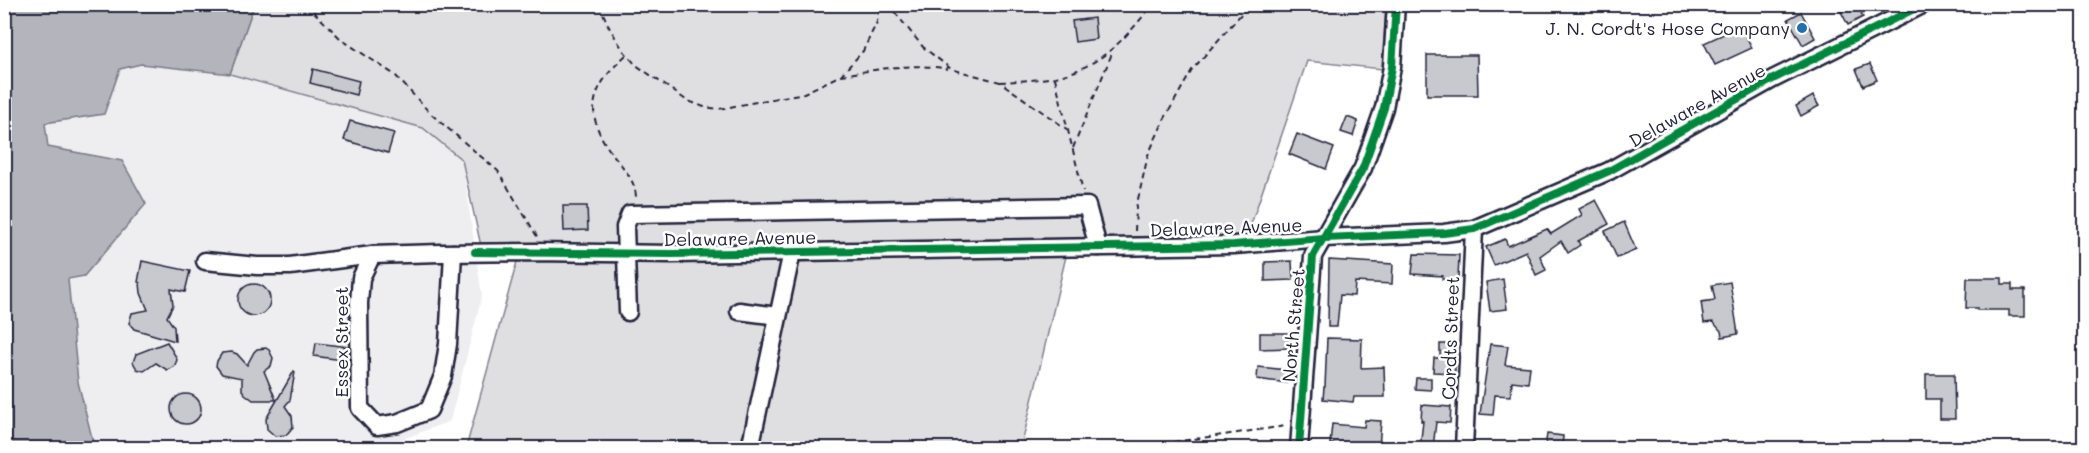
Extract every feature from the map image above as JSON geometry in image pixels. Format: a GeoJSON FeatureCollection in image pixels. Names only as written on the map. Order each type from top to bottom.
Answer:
{"type":"FeatureCollection","features":[{"type":"Feature","properties":{"kind":"street","name":"North Street"},"geometry":{"type":"LineString","coordinates":[[1299,448],[1313,256],[1363,168],[1384,108],[1392,67],[1396,4]]}},
{"type":"Feature","properties":{"kind":"street","name":"Delaware Avenue"},"geometry":{"type":"LineString","coordinates":[[206,261],[257,266],[290,266],[372,255],[475,252],[627,254],[1234,245],[1324,238],[1444,233],[1474,229],[1609,171],[1773,79],[1924,4]]}},
{"type":"Feature","properties":{"kind":"street"},"geometry":{"type":"LineString","coordinates":[[628,312],[626,227],[630,214],[1087,206],[1098,247]]}},
{"type":"Feature","properties":{"kind":"street","name":"Cordts Street"},"geometry":{"type":"LineString","coordinates":[[1464,448],[1474,229]]}},
{"type":"Feature","properties":{"kind":"street"},"geometry":{"type":"LineString","coordinates":[[750,448],[792,252]]}},
{"type":"Feature","properties":{"kind":"street","name":"Essex Street"},"geometry":{"type":"LineString","coordinates":[[372,255],[361,278],[359,303],[360,408],[377,426],[397,423],[429,410],[443,376],[448,344],[453,253]]}},
{"type":"Feature","properties":{"kind":"street"},"geometry":{"type":"LineString","coordinates":[[739,312],[778,316]]}},
{"type":"Feature","properties":{"kind":"path"},"geometry":{"type":"LineString","coordinates":[[306,4],[342,40],[395,75],[431,114],[498,171],[548,253]]}},
{"type":"Feature","properties":{"kind":"path"},"geometry":{"type":"LineString","coordinates":[[599,4],[609,27],[636,65],[686,100],[704,107],[719,109],[804,93],[841,75],[900,66],[951,69],[1000,82],[1055,77],[1097,61],[1113,50],[1153,4]]}},
{"type":"Feature","properties":{"kind":"path"},"geometry":{"type":"LineString","coordinates":[[841,75],[863,51],[877,22],[879,4]]}},
{"type":"Feature","properties":{"kind":"path"},"geometry":{"type":"LineString","coordinates":[[888,4],[923,47],[951,69]]}},
{"type":"Feature","properties":{"kind":"path"},"geometry":{"type":"LineString","coordinates":[[1135,239],[1136,208],[1148,155],[1165,118],[1192,70],[1250,4]]}},
{"type":"Feature","properties":{"kind":"path"},"geometry":{"type":"LineString","coordinates":[[1072,148],[1113,50]]}},
{"type":"Feature","properties":{"kind":"path"},"geometry":{"type":"LineString","coordinates":[[627,55],[608,71],[598,87],[594,105],[596,124],[606,145],[634,187],[636,202],[630,214]]}},
{"type":"Feature","properties":{"kind":"path"},"geometry":{"type":"LineString","coordinates":[[1055,77],[1087,206]]}},
{"type":"Feature","properties":{"kind":"path"},"geometry":{"type":"LineString","coordinates":[[1000,82],[1068,130]]}},
{"type":"Feature","properties":{"kind":"path"},"geometry":{"type":"LineString","coordinates":[[1132,448],[1300,423]]}},
{"type":"Feature","properties":{"kind":"shaded area"},"geometry":{"type":"Polygon","coordinates":[[[4,5],[252,5],[253,8],[230,74],[141,64],[120,69],[104,114],[45,123],[48,147],[122,161],[146,204],[84,276],[68,279],[78,382],[93,442],[116,448],[5,448],[4,5]]]}},
{"type":"Feature","properties":{"kind":"shaded area"},"geometry":{"type":"Polygon","coordinates":[[[252,5],[1386,5],[1382,69],[1307,61],[1247,236],[1070,239],[1021,448],[466,448],[521,247],[481,246],[462,160],[423,128],[230,74],[253,8],[252,5]]]}},
{"type":"Feature","properties":{"kind":"shaded area"},"geometry":{"type":"Polygon","coordinates":[[[141,64],[230,74],[423,128],[462,160],[482,296],[450,421],[384,448],[116,448],[93,442],[78,382],[68,279],[122,161],[48,147],[45,123],[104,114],[120,69],[141,64]]]}},
{"type":"Feature","properties":{"kind":"building"},"geometry":{"type":"Polygon","coordinates":[[[1837,4],[1880,4],[1861,14],[1863,17],[1848,25],[1837,4]]]}},
{"type":"Feature","properties":{"kind":"building","name":"J. N. Cordt's Hose Company"},"geometry":{"type":"Polygon","coordinates":[[[1801,12],[1815,38],[1803,45],[1788,19],[1801,12]]]}},
{"type":"Feature","properties":{"kind":"building"},"geometry":{"type":"Polygon","coordinates":[[[1094,18],[1096,39],[1075,42],[1072,21],[1094,18]]]}},
{"type":"Feature","properties":{"kind":"building"},"geometry":{"type":"Polygon","coordinates":[[[1741,26],[1752,48],[1715,65],[1704,43],[1741,26]]]}},
{"type":"Feature","properties":{"kind":"building"},"geometry":{"type":"Polygon","coordinates":[[[1427,55],[1477,55],[1478,95],[1427,95],[1427,55]]]}},
{"type":"Feature","properties":{"kind":"building"},"geometry":{"type":"Polygon","coordinates":[[[1870,64],[1877,80],[1863,86],[1856,69],[1870,64]]]}},
{"type":"Feature","properties":{"kind":"building"},"geometry":{"type":"Polygon","coordinates":[[[313,69],[359,81],[356,95],[310,83],[313,69]]]}},
{"type":"Feature","properties":{"kind":"building"},"geometry":{"type":"Polygon","coordinates":[[[1813,96],[1819,106],[1801,116],[1796,106],[1813,96]]]}},
{"type":"Feature","properties":{"kind":"building"},"geometry":{"type":"Polygon","coordinates":[[[1347,117],[1358,121],[1353,136],[1341,132],[1347,117]]]}},
{"type":"Feature","properties":{"kind":"building"},"geometry":{"type":"Polygon","coordinates":[[[350,121],[394,133],[388,153],[344,140],[350,121]]]}},
{"type":"Feature","properties":{"kind":"building"},"geometry":{"type":"Polygon","coordinates":[[[1297,134],[1334,148],[1326,169],[1289,154],[1297,134]]]}},
{"type":"Feature","properties":{"kind":"building"},"geometry":{"type":"Polygon","coordinates":[[[1596,200],[1609,224],[1578,241],[1580,245],[1568,253],[1561,241],[1540,256],[1546,270],[1536,275],[1526,251],[1494,265],[1486,247],[1505,239],[1508,246],[1547,229],[1551,234],[1582,215],[1579,209],[1596,200]]]}},
{"type":"Feature","properties":{"kind":"building"},"geometry":{"type":"Polygon","coordinates":[[[563,206],[587,206],[588,230],[564,231],[563,206]]]}},
{"type":"Feature","properties":{"kind":"building"},"geometry":{"type":"Polygon","coordinates":[[[1624,222],[1636,250],[1617,258],[1605,231],[1624,222]]]}},
{"type":"Feature","properties":{"kind":"building"},"geometry":{"type":"Polygon","coordinates":[[[1414,254],[1459,255],[1458,280],[1442,279],[1443,276],[1412,274],[1414,254]]]}},
{"type":"Feature","properties":{"kind":"building"},"geometry":{"type":"Polygon","coordinates":[[[1329,260],[1393,264],[1392,284],[1355,282],[1354,296],[1340,295],[1337,327],[1328,327],[1329,260]]]}},
{"type":"Feature","properties":{"kind":"building"},"geometry":{"type":"Polygon","coordinates":[[[142,261],[190,271],[185,292],[171,289],[173,305],[167,317],[174,327],[175,341],[134,329],[129,323],[132,313],[148,310],[138,282],[142,261]]]}},
{"type":"Feature","properties":{"kind":"building"},"geometry":{"type":"Polygon","coordinates":[[[1292,261],[1293,280],[1265,281],[1265,262],[1292,261]]]}},
{"type":"Feature","properties":{"kind":"building"},"geometry":{"type":"Polygon","coordinates":[[[1967,278],[2002,278],[2002,284],[2012,284],[2012,290],[2025,290],[2025,316],[2009,316],[2009,310],[1966,308],[1967,278]]]}},
{"type":"Feature","properties":{"kind":"building"},"geometry":{"type":"Polygon","coordinates":[[[1503,279],[1507,309],[1490,311],[1486,282],[1503,279]]]}},
{"type":"Feature","properties":{"kind":"building"},"geometry":{"type":"Polygon","coordinates":[[[1730,282],[1738,334],[1722,337],[1721,331],[1713,322],[1704,323],[1701,302],[1715,300],[1712,285],[1730,282]]]}},
{"type":"Feature","properties":{"kind":"building"},"geometry":{"type":"Polygon","coordinates":[[[254,284],[265,289],[270,300],[265,311],[254,316],[243,311],[238,300],[243,289],[254,284]]]}},
{"type":"Feature","properties":{"kind":"building"},"geometry":{"type":"Polygon","coordinates":[[[1260,333],[1288,333],[1288,348],[1260,349],[1260,333]]]}},
{"type":"Feature","properties":{"kind":"building"},"geometry":{"type":"Polygon","coordinates":[[[1327,338],[1362,339],[1361,368],[1384,367],[1385,397],[1354,397],[1353,402],[1323,399],[1327,338]]]}},
{"type":"Feature","properties":{"kind":"building"},"geometry":{"type":"Polygon","coordinates":[[[167,342],[177,360],[174,367],[167,370],[156,363],[144,371],[137,369],[133,362],[136,354],[167,342]]]}},
{"type":"Feature","properties":{"kind":"building"},"geometry":{"type":"Polygon","coordinates":[[[316,343],[349,347],[349,361],[314,356],[316,343]]]}},
{"type":"Feature","properties":{"kind":"building"},"geometry":{"type":"Polygon","coordinates":[[[1440,344],[1455,344],[1455,373],[1433,372],[1434,358],[1440,358],[1440,344]]]}},
{"type":"Feature","properties":{"kind":"building"},"geometry":{"type":"Polygon","coordinates":[[[1490,344],[1508,346],[1505,365],[1530,367],[1528,383],[1512,381],[1511,396],[1495,395],[1493,415],[1480,414],[1490,344]]]}},
{"type":"Feature","properties":{"kind":"building"},"geometry":{"type":"Polygon","coordinates":[[[266,348],[273,358],[271,366],[264,371],[276,400],[253,400],[242,390],[242,378],[222,374],[216,366],[217,361],[222,353],[232,352],[247,365],[257,349],[266,348]]]}},
{"type":"Feature","properties":{"kind":"building"},"geometry":{"type":"Polygon","coordinates":[[[1258,367],[1288,370],[1287,383],[1257,379],[1258,367]]]}},
{"type":"Feature","properties":{"kind":"building"},"geometry":{"type":"Polygon","coordinates":[[[294,371],[290,400],[285,406],[292,416],[293,427],[286,435],[275,436],[267,429],[266,419],[294,371]]]}},
{"type":"Feature","properties":{"kind":"building"},"geometry":{"type":"Polygon","coordinates":[[[1926,374],[1954,374],[1955,419],[1940,419],[1940,399],[1926,399],[1926,374]]]}},
{"type":"Feature","properties":{"kind":"building"},"geometry":{"type":"Polygon","coordinates":[[[1416,378],[1431,378],[1431,390],[1415,389],[1416,378]]]}},
{"type":"Feature","properties":{"kind":"building"},"geometry":{"type":"Polygon","coordinates":[[[186,394],[192,395],[200,403],[200,415],[192,423],[186,424],[180,423],[172,415],[171,409],[172,403],[180,395],[186,394]]]}},
{"type":"Feature","properties":{"kind":"building"},"geometry":{"type":"Polygon","coordinates":[[[1422,405],[1451,407],[1450,423],[1436,422],[1433,448],[1420,448],[1422,405]]]}},
{"type":"Feature","properties":{"kind":"building"},"geometry":{"type":"Polygon","coordinates":[[[1365,420],[1381,421],[1379,448],[1330,444],[1332,424],[1364,427],[1365,420]]]}},
{"type":"Feature","properties":{"kind":"building"},"geometry":{"type":"Polygon","coordinates":[[[1547,434],[1563,436],[1562,448],[1545,448],[1547,434]]]}},
{"type":"Feature","properties":{"kind":"cycle path"},"geometry":{"type":"LineString","coordinates":[[1299,448],[1313,256],[1363,168],[1384,108],[1392,67],[1396,4]]}},
{"type":"Feature","properties":{"kind":"cycle path"},"geometry":{"type":"LineString","coordinates":[[475,252],[672,254],[1234,245],[1324,238],[1444,233],[1474,229],[1609,171],[1773,79],[1924,4]]}},
{"type":"Feature","properties":{"kind":"place","name":"J. N. Cordt's Hose Company"},"geometry":{"type":"Point","coordinates":[1802,28]}}]}
